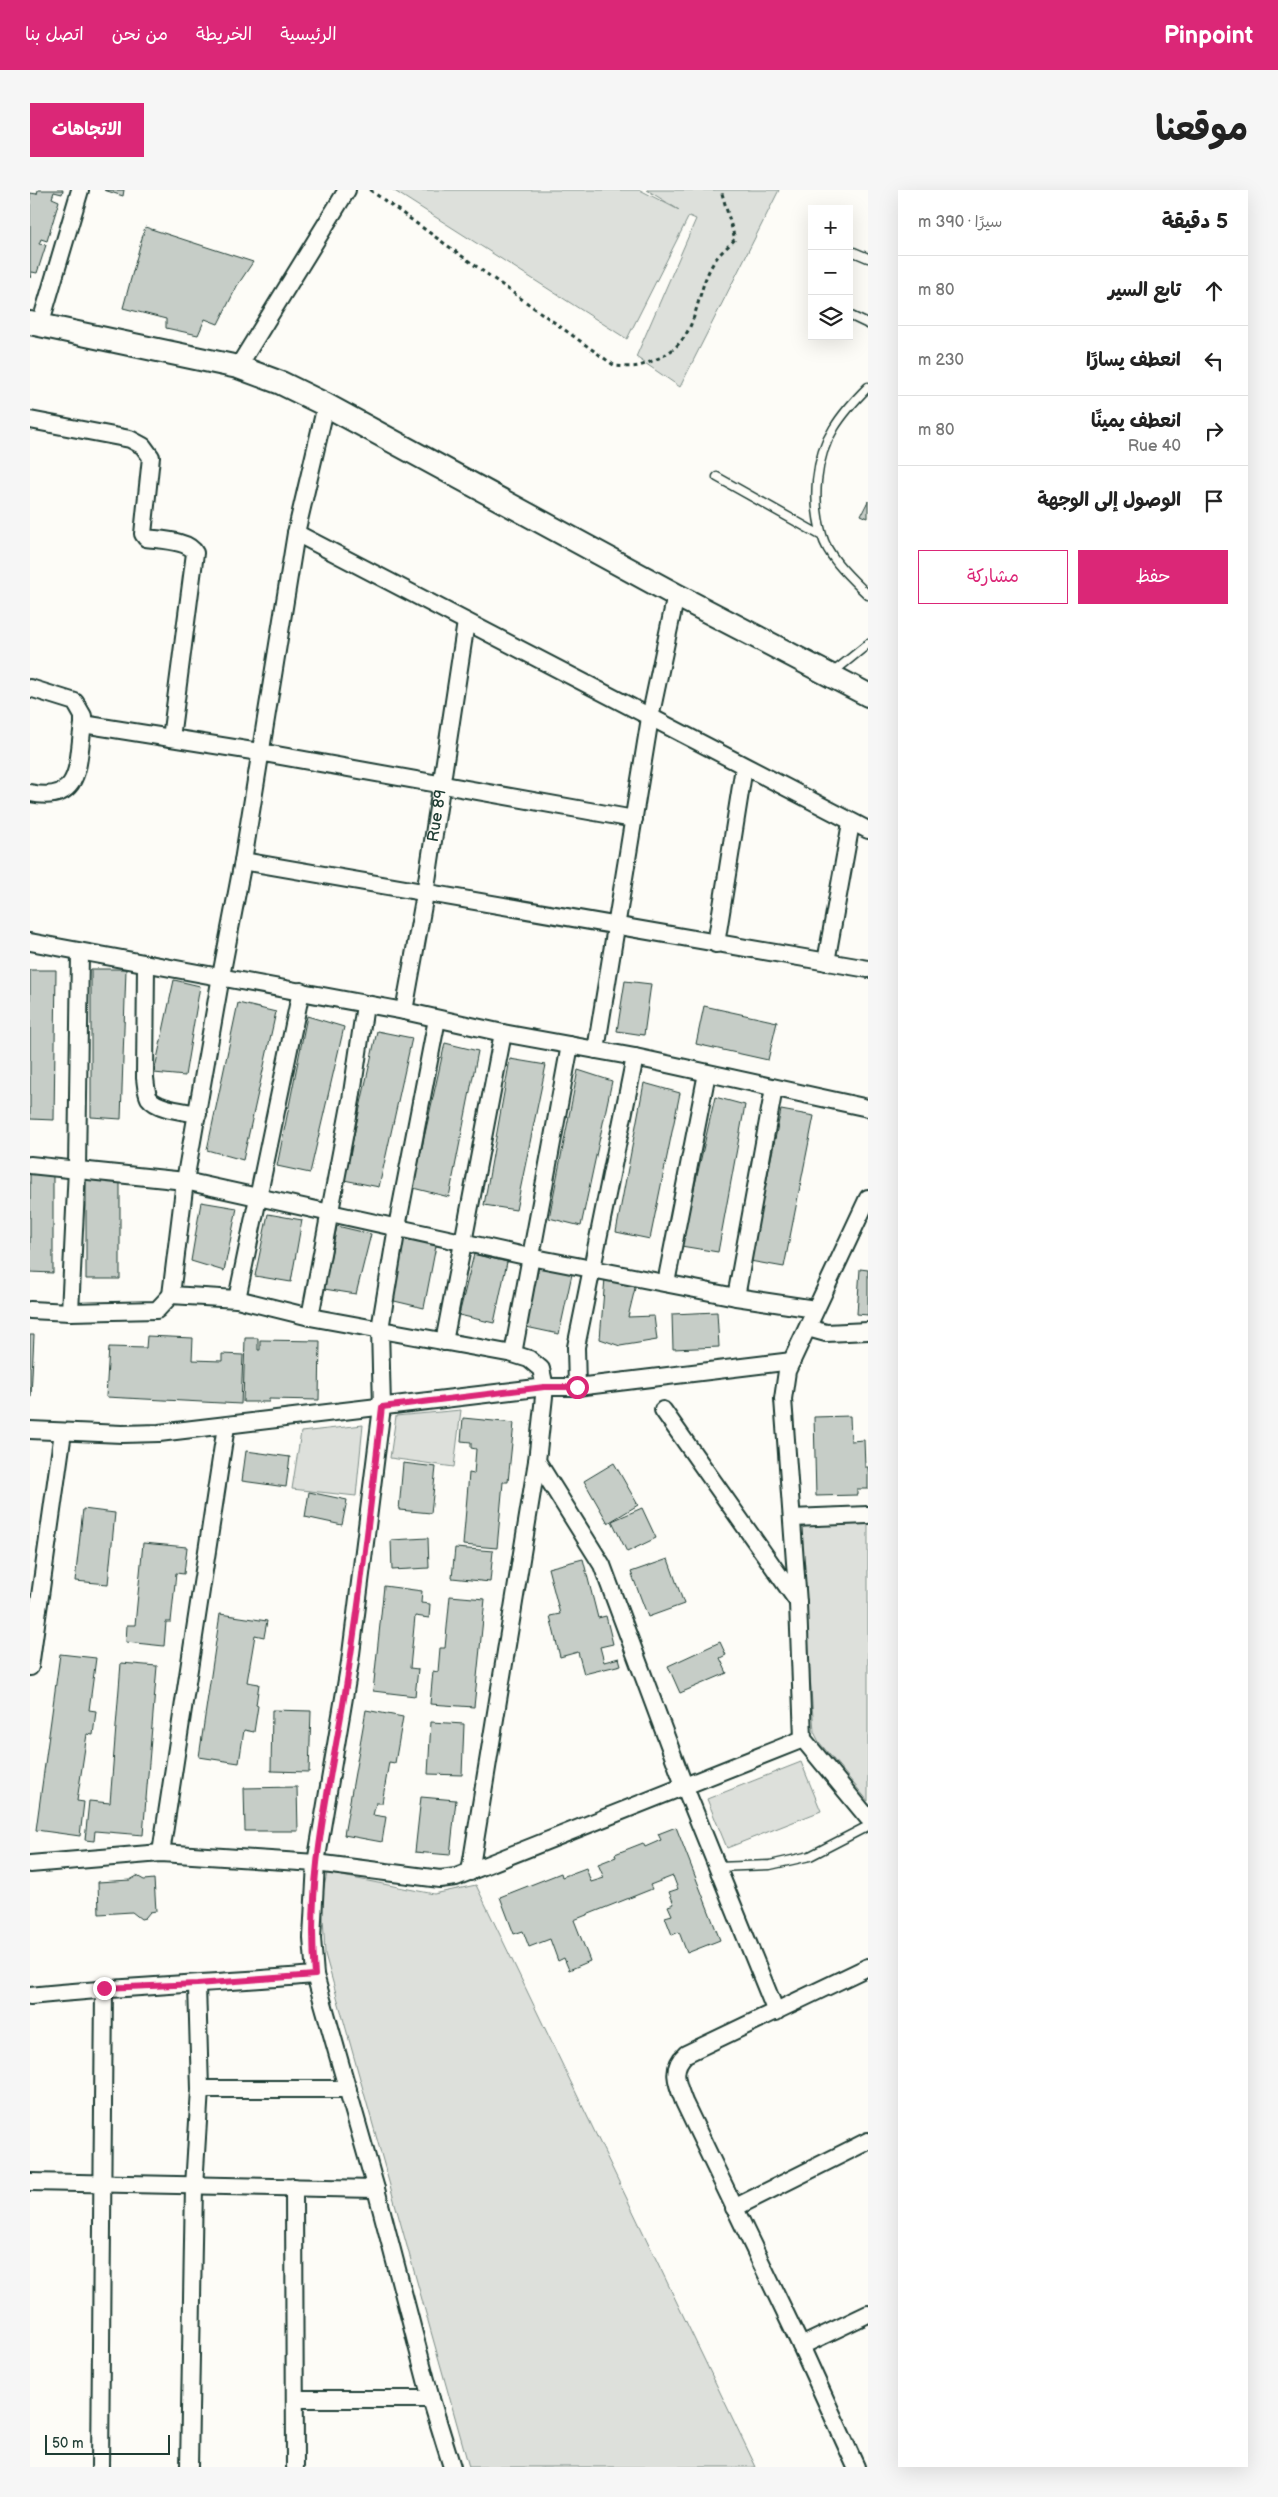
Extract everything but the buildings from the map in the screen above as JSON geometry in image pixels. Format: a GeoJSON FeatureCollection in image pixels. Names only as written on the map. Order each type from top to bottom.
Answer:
{"type":"FeatureCollection","features":[{"type":"Feature","properties":{"kind":"street"},"geometry":{"type":"LineString","coordinates":[[80,190],[35,324],[238,367],[281,383],[326,405],[676,595],[868,695]]}},
{"type":"Feature","properties":{"kind":"street"},"geometry":{"type":"LineString","coordinates":[[238,367],[347,190]]}},
{"type":"Feature","properties":{"kind":"street"},"geometry":{"type":"LineString","coordinates":[[30,1310],[70,1312],[157,1310],[171,1296],[185,1181],[221,976],[244,861],[259,752],[296,533],[326,405]]}},
{"type":"Feature","properties":{"kind":"street"},"geometry":{"type":"LineString","coordinates":[[30,420],[130,439],[143,446],[151,457],[143,534],[146,538],[186,545],[193,548],[195,552],[171,738]]}},
{"type":"Feature","properties":{"kind":"street"},"geometry":{"type":"LineString","coordinates":[[296,533],[851,823],[868,830]]}},
{"type":"Feature","properties":{"kind":"street"},"geometry":{"type":"LineString","coordinates":[[596,1050],[650,718],[676,595]]}},
{"type":"Feature","properties":{"kind":"street","name":"Rue 89"},"geometry":{"type":"LineString","coordinates":[[404,1011],[426,894],[466,622]]}},
{"type":"Feature","properties":{"kind":"street"},"geometry":{"type":"LineString","coordinates":[[30,688],[75,702],[83,716],[75,780],[67,790],[56,795],[30,793]]}},
{"type":"Feature","properties":{"kind":"street"},"geometry":{"type":"LineString","coordinates":[[83,724],[259,752],[634,819]]}},
{"type":"Feature","properties":{"kind":"street"},"geometry":{"type":"LineString","coordinates":[[716,944],[744,767]]}},
{"type":"Feature","properties":{"kind":"street"},"geometry":{"type":"LineString","coordinates":[[826,962],[851,823]]}},
{"type":"Feature","properties":{"kind":"street"},"geometry":{"type":"LineString","coordinates":[[244,861],[616,927],[868,969]]}},
{"type":"Feature","properties":{"kind":"street"},"geometry":{"type":"LineString","coordinates":[[30,942],[80,953],[221,976],[404,1011],[504,1033],[635,1057],[868,1108]]}},
{"type":"Feature","properties":{"kind":"street"},"geometry":{"type":"LineString","coordinates":[[70,1312],[77,1169],[80,953]]}},
{"type":"Feature","properties":{"kind":"street"},"geometry":{"type":"LineString","coordinates":[[146,965],[145,1078],[147,1093],[152,1101],[162,1106],[198,1114]]}},
{"type":"Feature","properties":{"kind":"street"},"geometry":{"type":"LineString","coordinates":[[237,1299],[301,992]]}},
{"type":"Feature","properties":{"kind":"street"},"geometry":{"type":"LineString","coordinates":[[310,1317],[328,1213],[351,1100],[365,1005]]}},
{"type":"Feature","properties":{"kind":"street"},"geometry":{"type":"LineString","coordinates":[[437,1019],[397,1227],[380,1329],[382,1407],[350,1662],[316,1863],[312,1938],[315,1975],[376,2189],[431,2399],[452,2467]]}},
{"type":"Feature","properties":{"kind":"street"},"geometry":{"type":"LineString","coordinates":[[444,1342],[504,1033]]}},
{"type":"Feature","properties":{"kind":"street"},"geometry":{"type":"LineString","coordinates":[[513,1354],[570,1045]]}},
{"type":"Feature","properties":{"kind":"street"},"geometry":{"type":"LineString","coordinates":[[577,1387],[576,1347],[590,1267],[635,1057]]}},
{"type":"Feature","properties":{"kind":"street"},"geometry":{"type":"LineString","coordinates":[[666,1283],[706,1072]]}},
{"type":"Feature","properties":{"kind":"street"},"geometry":{"type":"LineString","coordinates":[[736,1297],[774,1088]]}},
{"type":"Feature","properties":{"kind":"street"},"geometry":{"type":"LineString","coordinates":[[30,1165],[185,1181],[530,1257],[590,1267],[736,1297],[815,1309]]}},
{"type":"Feature","properties":{"kind":"street"},"geometry":{"type":"LineString","coordinates":[[868,1198],[792,1361],[788,1371],[783,1399],[798,1603],[803,1739],[868,1818]]}},
{"type":"Feature","properties":{"kind":"street"},"geometry":{"type":"LineString","coordinates":[[171,1296],[237,1299],[310,1317],[513,1354],[529,1359],[542,1369],[544,1387],[537,1461],[470,1872]]}},
{"type":"Feature","properties":{"kind":"street"},"geometry":{"type":"LineString","coordinates":[[808,1328],[826,1333],[868,1331]]}},
{"type":"Feature","properties":{"kind":"street"},"geometry":{"type":"LineString","coordinates":[[30,1430],[159,1433],[544,1387],[577,1387],[792,1361]]}},
{"type":"Feature","properties":{"kind":"street"},"geometry":{"type":"LineString","coordinates":[[663,1410],[798,1603]]}},
{"type":"Feature","properties":{"kind":"street"},"geometry":{"type":"LineString","coordinates":[[161,1853],[226,1426]]}},
{"type":"Feature","properties":{"kind":"street"},"geometry":{"type":"LineString","coordinates":[[30,1667],[32,1642],[64,1432]]}},
{"type":"Feature","properties":{"kind":"street"},"geometry":{"type":"LineString","coordinates":[[537,1461],[602,1566],[684,1785],[776,2012]]}},
{"type":"Feature","properties":{"kind":"street"},"geometry":{"type":"LineString","coordinates":[[792,1518],[868,1515]]}},
{"type":"Feature","properties":{"kind":"street"},"geometry":{"type":"LineString","coordinates":[[30,1864],[161,1853],[316,1863],[440,1879],[470,1872],[803,1739]]}},
{"type":"Feature","properties":{"kind":"street"},"geometry":{"type":"LineString","coordinates":[[856,2467],[802,2346],[684,2102],[676,2084],[676,2067],[686,2054],[868,1967]]}},
{"type":"Feature","properties":{"kind":"street"},"geometry":{"type":"LineString","coordinates":[[30,1996],[104,1988],[197,1984],[315,1975]]}},
{"type":"Feature","properties":{"kind":"street"},"geometry":{"type":"LineString","coordinates":[[189,2467],[194,2186],[200,2089],[197,1984]]}},
{"type":"Feature","properties":{"kind":"street"},"geometry":{"type":"LineString","coordinates":[[100,2467],[104,1988]]}},
{"type":"Feature","properties":{"kind":"street"},"geometry":{"type":"LineString","coordinates":[[200,2089],[348,2089]]}},
{"type":"Feature","properties":{"kind":"street"},"geometry":{"type":"LineString","coordinates":[[734,2208],[868,2141]]}},
{"type":"Feature","properties":{"kind":"street"},"geometry":{"type":"LineString","coordinates":[[30,2182],[376,2189]]}},
{"type":"Feature","properties":{"kind":"street"},"geometry":{"type":"LineString","coordinates":[[294,2187],[295,2467]]}},
{"type":"Feature","properties":{"kind":"street"},"geometry":{"type":"LineString","coordinates":[[802,2346],[868,2314]]}},
{"type":"Feature","properties":{"kind":"street"},"geometry":{"type":"LineString","coordinates":[[295,2399],[431,2399]]}},
{"type":"Feature","properties":{"kind":"lane"},"geometry":{"type":"LineString","coordinates":[[853,252],[868,258]]}},
{"type":"Feature","properties":{"kind":"lane"},"geometry":{"type":"LineString","coordinates":[[853,317],[868,324]]}},
{"type":"Feature","properties":{"kind":"lane"},"geometry":{"type":"LineString","coordinates":[[868,387],[834,428],[819,466],[816,496],[822,536],[832,554],[868,595]]}},
{"type":"Feature","properties":{"kind":"lane"},"geometry":{"type":"LineString","coordinates":[[717,477],[822,536]]}},
{"type":"Feature","properties":{"kind":"lane"},"geometry":{"type":"LineString","coordinates":[[829,675],[868,644]]}},
{"type":"Feature","properties":{"kind":"lane"},"geometry":{"type":"LineString","coordinates":[[717,1867],[770,1865],[810,1856],[868,1826]]}},
{"type":"Feature","properties":{"kind":"path"},"geometry":{"type":"LineString","coordinates":[[370,190],[616,366],[638,368],[674,351],[691,327],[702,287],[716,259],[735,239],[721,190]]}},
{"type":"Feature","properties":{"kind":"shaded area"},"geometry":{"type":"Polygon","coordinates":[[[393,190],[640,190],[679,210],[647,190],[779,190],[680,387],[636,357],[696,219],[689,216],[627,339],[393,190]]]}},
{"type":"Feature","properties":{"kind":"shaded area"},"geometry":{"type":"Polygon","coordinates":[[[461,1410],[454,1467],[390,1458],[396,1416],[461,1410]]]}},
{"type":"Feature","properties":{"kind":"shaded area"},"geometry":{"type":"Polygon","coordinates":[[[363,1425],[356,1496],[292,1489],[301,1432],[363,1425]]]}},
{"type":"Feature","properties":{"kind":"shaded area"},"geometry":{"type":"Polygon","coordinates":[[[868,1521],[868,1801],[819,1742],[814,1732],[800,1532],[801,1528],[809,1525],[868,1521]]]}},
{"type":"Feature","properties":{"kind":"shaded area"},"geometry":{"type":"Polygon","coordinates":[[[801,1762],[821,1811],[727,1848],[707,1799],[801,1762]]]}},
{"type":"Feature","properties":{"kind":"shaded area"},"geometry":{"type":"Polygon","coordinates":[[[327,1873],[434,1894],[476,1885],[756,2467],[469,2467],[325,1954],[322,1897],[327,1873]]]}},
{"type":"Feature","properties":{"kind":"route"},"geometry":{"type":"LineString","coordinates":[[104,1988],[197,1984],[315,1975],[312,1938],[312,1900],[316,1863],[350,1662],[382,1407],[544,1387],[577,1387]]}}]}
